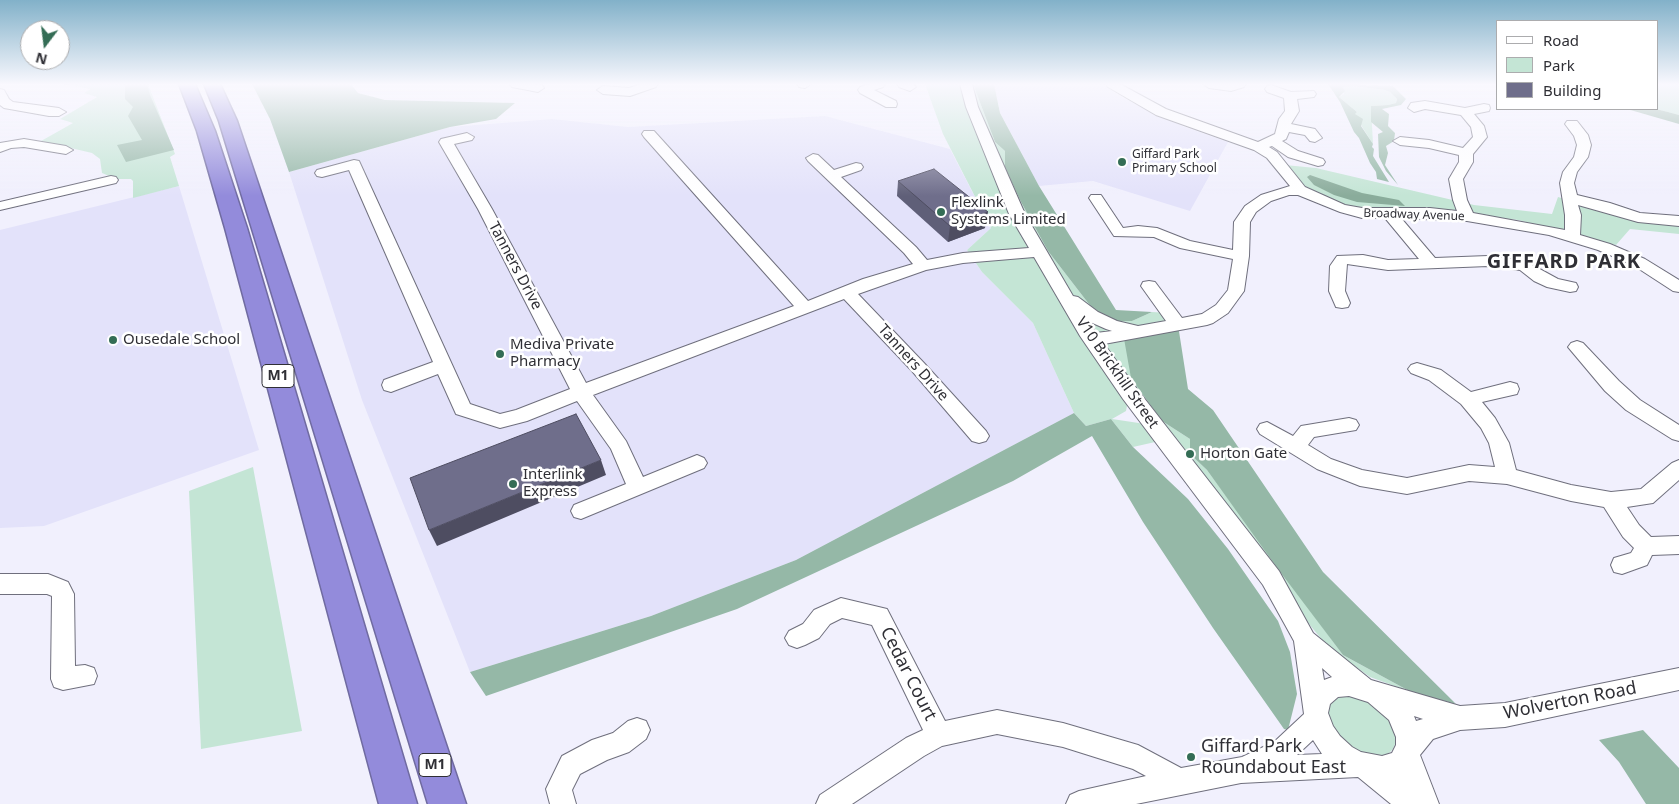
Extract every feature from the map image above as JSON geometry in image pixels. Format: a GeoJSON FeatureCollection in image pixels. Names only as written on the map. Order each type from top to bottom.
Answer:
{"type":"FeatureCollection","features":[{"type":"Feature","properties":{"kind":"highway","name":"M1"},"geometry":{"type":"LineString","coordinates":[[202,122],[236,228],[398,804]]}},
{"type":"Feature","properties":{"kind":"highway","name":"M1"},"geometry":{"type":"LineString","coordinates":[[228,122],[447,804]]}},
{"type":"Feature","properties":{"kind":"street","name":"V10 Brickhill Street"},"geometry":{"type":"LineString","coordinates":[[978,122],[1017,214],[1092,340],[1153,426],[1271,578],[1304,640],[1317,714]]}},
{"type":"Feature","properties":{"kind":"street","name":"Broadway Avenue"},"geometry":{"type":"LineString","coordinates":[[1192,122],[1266,144],[1272,155],[1300,190],[1340,208],[1362,214],[1430,213],[1508,222],[1572,236],[1622,254],[1675,280]]}},
{"type":"Feature","properties":{"kind":"street"},"geometry":{"type":"LineString","coordinates":[[1266,144],[1281,136],[1286,122]]}},
{"type":"Feature","properties":{"kind":"street"},"geometry":{"type":"LineString","coordinates":[[1467,216],[1460,200],[1456,179],[1466,162],[1466,154],[1480,137],[1477,126],[1472,122]]}},
{"type":"Feature","properties":{"kind":"street"},"geometry":{"type":"LineString","coordinates":[[1572,124],[1581,135],[1584,145],[1581,157],[1570,172],[1567,183],[1573,215],[1572,236]]}},
{"type":"Feature","properties":{"kind":"street"},"geometry":{"type":"LineString","coordinates":[[1285,127],[1310,132],[1315,138]]}},
{"type":"Feature","properties":{"kind":"street"},"geometry":{"type":"LineString","coordinates":[[649,134],[805,308]]}},
{"type":"Feature","properties":{"kind":"street","name":"Tanners Drive"},"geometry":{"type":"LineString","coordinates":[[467,137],[443,137],[485,209],[581,392],[619,446],[638,487]]}},
{"type":"Feature","properties":{"kind":"street"},"geometry":{"type":"LineString","coordinates":[[1400,141],[1429,144],[1466,154]]}},
{"type":"Feature","properties":{"kind":"street"},"geometry":{"type":"LineString","coordinates":[[0,148],[8,144],[24,143],[66,150]]}},
{"type":"Feature","properties":{"kind":"street"},"geometry":{"type":"LineString","coordinates":[[1266,144],[1318,162]]}},
{"type":"Feature","properties":{"kind":"street"},"geometry":{"type":"LineString","coordinates":[[813,158],[910,250],[923,266]]}},
{"type":"Feature","properties":{"kind":"street"},"geometry":{"type":"LineString","coordinates":[[322,173],[354,164],[382,222],[442,366],[463,409],[500,421],[520,416],[868,283],[923,266],[963,258],[1038,252]]}},
{"type":"Feature","properties":{"kind":"street"},"geometry":{"type":"LineString","coordinates":[[833,175],[856,167]]}},
{"type":"Feature","properties":{"kind":"street"},"geometry":{"type":"LineString","coordinates":[[0,206],[111,180]]}},
{"type":"Feature","properties":{"kind":"street"},"geometry":{"type":"LineString","coordinates":[[1092,340],[1137,331],[1178,326],[1207,319],[1222,309],[1236,291],[1241,256],[1242,222],[1250,209],[1266,198],[1287,191],[1300,190]]}},
{"type":"Feature","properties":{"kind":"street"},"geometry":{"type":"LineString","coordinates":[[1096,198],[1122,239],[1138,231],[1157,233],[1186,245],[1241,256]]}},
{"type":"Feature","properties":{"kind":"street"},"geometry":{"type":"LineString","coordinates":[[1569,198],[1598,204],[1638,217],[1679,222]]}},
{"type":"Feature","properties":{"kind":"street"},"geometry":{"type":"LineString","coordinates":[[1390,214],[1431,263]]}},
{"type":"Feature","properties":{"kind":"street"},"geometry":{"type":"LineString","coordinates":[[1518,250],[1525,266]]}},
{"type":"Feature","properties":{"kind":"street"},"geometry":{"type":"LineString","coordinates":[[1000,255],[1018,260],[1038,271],[1092,316],[1112,325],[1137,331]]}},
{"type":"Feature","properties":{"kind":"street"},"geometry":{"type":"LineString","coordinates":[[1342,303],[1337,291],[1338,266],[1343,259],[1363,260],[1388,265],[1488,262],[1525,266],[1540,277],[1553,283],[1570,287]]}},
{"type":"Feature","properties":{"kind":"street"},"geometry":{"type":"LineString","coordinates":[[1149,286],[1178,326]]}},
{"type":"Feature","properties":{"kind":"street","name":"Tanners Drive"},"geometry":{"type":"LineString","coordinates":[[847,292],[918,367],[978,436]]}},
{"type":"Feature","properties":{"kind":"street"},"geometry":{"type":"LineString","coordinates":[[1577,347],[1612,386],[1633,405],[1679,434]]}},
{"type":"Feature","properties":{"kind":"street"},"geometry":{"type":"LineString","coordinates":[[391,385],[442,366]]}},
{"type":"Feature","properties":{"kind":"street"},"geometry":{"type":"LineString","coordinates":[[1417,369],[1435,375],[1460,394],[1488,423],[1499,443],[1507,476]]}},
{"type":"Feature","properties":{"kind":"street"},"geometry":{"type":"LineString","coordinates":[[1460,394],[1510,389]]}},
{"type":"Feature","properties":{"kind":"street"},"geometry":{"type":"LineString","coordinates":[[1296,447],[1308,431],[1349,425]]}},
{"type":"Feature","properties":{"kind":"street"},"geometry":{"type":"LineString","coordinates":[[1267,429],[1324,464],[1360,478],[1407,486],[1469,473],[1507,476],[1571,493],[1611,500],[1646,497],[1679,468]]}},
{"type":"Feature","properties":{"kind":"street"},"geometry":{"type":"LineString","coordinates":[[581,511],[697,463]]}},
{"type":"Feature","properties":{"kind":"street"},"geometry":{"type":"LineString","coordinates":[[1611,500],[1630,531],[1646,546],[1679,546]]}},
{"type":"Feature","properties":{"kind":"street"},"geometry":{"type":"LineString","coordinates":[[1622,565],[1639,559],[1646,546]]}},
{"type":"Feature","properties":{"kind":"street"},"geometry":{"type":"LineString","coordinates":[[0,584],[48,584],[60,589],[63,594],[63,679],[85,676]]}},
{"type":"Feature","properties":{"kind":"street","name":"Cedar Court"},"geometry":{"type":"LineString","coordinates":[[796,638],[811,631],[822,617],[841,608],[879,616],[939,735]]}},
{"type":"Feature","properties":{"kind":"street","name":"V10 Brickhill Street"},"geometry":{"type":"LineString","coordinates":[[1304,640],[1369,690]]}},
{"type":"Feature","properties":{"kind":"street","name":"Wolverton Road"},"geometry":{"type":"LineString","coordinates":[[1408,751],[1425,730],[1460,718],[1504,715],[1679,679]]}},
{"type":"Feature","properties":{"kind":"street"},"geometry":{"type":"LineString","coordinates":[[1412,804],[1363,766],[1343,756],[1331,745],[1322,732],[1317,714],[1320,698],[1326,690],[1337,686],[1349,685],[1369,690],[1398,712],[1406,724],[1409,737],[1408,751],[1426,804]]}},
{"type":"Feature","properties":{"kind":"street","name":"Wolverton Road"},"geometry":{"type":"LineString","coordinates":[[1369,690],[1460,718]]}},
{"type":"Feature","properties":{"kind":"street"},"geometry":{"type":"LineString","coordinates":[[1241,770],[1283,751],[1317,714]]}},
{"type":"Feature","properties":{"kind":"street"},"geometry":{"type":"LineString","coordinates":[[829,804],[915,747],[939,735],[997,722],[1063,735],[1138,758],[1156,766],[1179,781]]}},
{"type":"Feature","properties":{"kind":"street"},"geometry":{"type":"LineString","coordinates":[[563,804],[559,789],[570,765],[601,749],[620,743],[637,730]]}},
{"type":"Feature","properties":{"kind":"street"},"geometry":{"type":"LineString","coordinates":[[1079,804],[1179,781],[1241,770],[1363,766],[1382,769],[1393,767],[1401,762],[1408,751]]}},
{"type":"Feature","properties":{"kind":"shaded area"},"geometry":{"type":"Polygon","coordinates":[[[131,122],[162,122],[174,150],[126,162],[117,145],[142,140],[131,122]]]}},
{"type":"Feature","properties":{"kind":"shaded area"},"geometry":{"type":"Polygon","coordinates":[[[271,122],[482,122],[450,127],[289,172],[271,122]]]}},
{"type":"Feature","properties":{"kind":"shaded area"},"geometry":{"type":"Polygon","coordinates":[[[520,122],[576,122],[628,127],[726,122],[846,122],[950,149],[991,228],[967,250],[982,272],[1033,323],[1074,413],[796,560],[651,616],[470,672],[362,400],[289,172],[450,127],[520,122]]]}},
{"type":"Feature","properties":{"kind":"shaded area"},"geometry":{"type":"Polygon","coordinates":[[[987,122],[1005,122],[1039,186],[1116,310],[1152,312],[1132,321],[1115,321],[1092,308],[1048,251],[1005,168],[1005,151],[995,142],[987,122]]]}},
{"type":"Feature","properties":{"kind":"shaded area","name":"Giffard Park Primary School"},"geometry":{"type":"Polygon","coordinates":[[[1005,122],[1173,122],[1228,142],[1190,211],[1093,181],[1039,186],[1005,122]]]}},
{"type":"Feature","properties":{"kind":"shaded area"},"geometry":{"type":"Polygon","coordinates":[[[1349,122],[1362,122],[1361,126],[1373,144],[1373,156],[1389,182],[1377,179],[1376,172],[1349,122]]]}},
{"type":"Feature","properties":{"kind":"shaded area"},"geometry":{"type":"Polygon","coordinates":[[[1371,122],[1388,122],[1388,126],[1395,133],[1394,141],[1386,146],[1388,153],[1385,165],[1398,185],[1386,171],[1379,157],[1378,134],[1383,132],[1371,122]]]}},
{"type":"Feature","properties":{"kind":"shaded area"},"geometry":{"type":"Polygon","coordinates":[[[1310,175],[1362,193],[1399,200],[1405,206],[1357,202],[1334,195],[1314,185],[1307,177],[1310,175]]]}},
{"type":"Feature","properties":{"kind":"shaded area","name":"Ousedale School"},"geometry":{"type":"Polygon","coordinates":[[[179,186],[259,450],[44,526],[0,528],[0,230],[179,186]]]}},
{"type":"Feature","properties":{"kind":"shaded area"},"geometry":{"type":"Polygon","coordinates":[[[1178,325],[1188,389],[1213,410],[1323,572],[1456,704],[1411,692],[1343,655],[1207,470],[1190,454],[1190,439],[1162,421],[1131,378],[1123,333],[1178,325]]]}},
{"type":"Feature","properties":{"kind":"shaded area"},"geometry":{"type":"Polygon","coordinates":[[[1074,413],[1086,426],[1111,419],[1133,447],[1188,499],[1228,549],[1278,621],[1290,652],[1297,694],[1288,730],[1284,729],[1213,628],[1143,522],[1092,436],[1013,481],[737,609],[486,696],[470,672],[651,616],[796,560],[1074,413]]]}},
{"type":"Feature","properties":{"kind":"shaded area"},"geometry":{"type":"Polygon","coordinates":[[[1643,730],[1679,768],[1679,804],[1646,804],[1619,762],[1599,740],[1643,730]]]}},
{"type":"Feature","properties":{"kind":"green space"},"geometry":{"type":"Polygon","coordinates":[[[68,122],[162,122],[175,154],[170,157],[179,186],[133,198],[133,181],[131,179],[116,179],[102,173],[100,159],[92,153],[41,141],[73,123],[68,122]]]}},
{"type":"Feature","properties":{"kind":"green space"},"geometry":{"type":"Polygon","coordinates":[[[939,122],[987,122],[995,142],[1005,151],[1005,168],[1048,251],[1092,308],[1132,321],[1152,312],[1169,313],[1162,421],[1190,439],[1190,454],[1207,470],[1343,655],[1411,692],[1370,677],[1328,647],[1271,578],[1164,440],[1133,447],[1111,419],[1086,426],[1074,413],[1033,323],[982,272],[967,250],[991,228],[939,122]],[[1129,395],[1126,411],[1112,419],[1152,425],[1129,395]]]}},
{"type":"Feature","properties":{"kind":"green space"},"geometry":{"type":"Polygon","coordinates":[[[1359,122],[1372,122],[1373,144],[1359,122]]]}},
{"type":"Feature","properties":{"kind":"green space"},"geometry":{"type":"Polygon","coordinates":[[[1285,165],[1316,168],[1474,205],[1552,214],[1558,197],[1631,219],[1679,224],[1679,234],[1630,229],[1616,245],[1518,220],[1424,209],[1358,209],[1325,199],[1304,187],[1285,165]]]}},
{"type":"Feature","properties":{"kind":"green space"},"geometry":{"type":"Polygon","coordinates":[[[253,467],[302,731],[201,749],[189,491],[253,467]]]}},
{"type":"Feature","properties":{"kind":"green space"},"geometry":{"type":"Polygon","coordinates":[[[1343,695],[1362,697],[1388,716],[1396,734],[1396,742],[1388,754],[1380,757],[1360,755],[1334,736],[1327,710],[1330,703],[1343,695]]]}},
{"type":"Feature","properties":{"kind":"building"},"geometry":{"type":"Polygon","coordinates":[[[934,169],[988,212],[950,226],[898,181],[934,169]]]}},
{"type":"Feature","properties":{"kind":"building","name":"Interlink Express"},"geometry":{"type":"Polygon","coordinates":[[[576,414],[601,460],[429,530],[410,478],[576,414]]]}},
{"type":"Feature","properties":{"kind":"place","name":"Giffard Park Primary School"},"geometry":{"type":"Point","coordinates":[1122,162]}},
{"type":"Feature","properties":{"kind":"place","name":"Flexlink Systems Limited"},"geometry":{"type":"Point","coordinates":[941,212]}},
{"type":"Feature","properties":{"kind":"place","name":"Ousedale School"},"geometry":{"type":"Point","coordinates":[113,340]}},
{"type":"Feature","properties":{"kind":"place","name":"Mediva Private Pharmacy"},"geometry":{"type":"Point","coordinates":[500,354]}},
{"type":"Feature","properties":{"kind":"place","name":"Horton Gate"},"geometry":{"type":"Point","coordinates":[1190,454]}},
{"type":"Feature","properties":{"kind":"place","name":"Interlink Express"},"geometry":{"type":"Point","coordinates":[513,484]}},
{"type":"Feature","properties":{"kind":"place","name":"Giffard Park Roundabout East"},"geometry":{"type":"Point","coordinates":[1191,757]}},
{"type":"Feature","properties":{"kind":"district","name":"GIFFARD PARK"},"geometry":{"type":"Point","coordinates":[1564,262]}}]}
